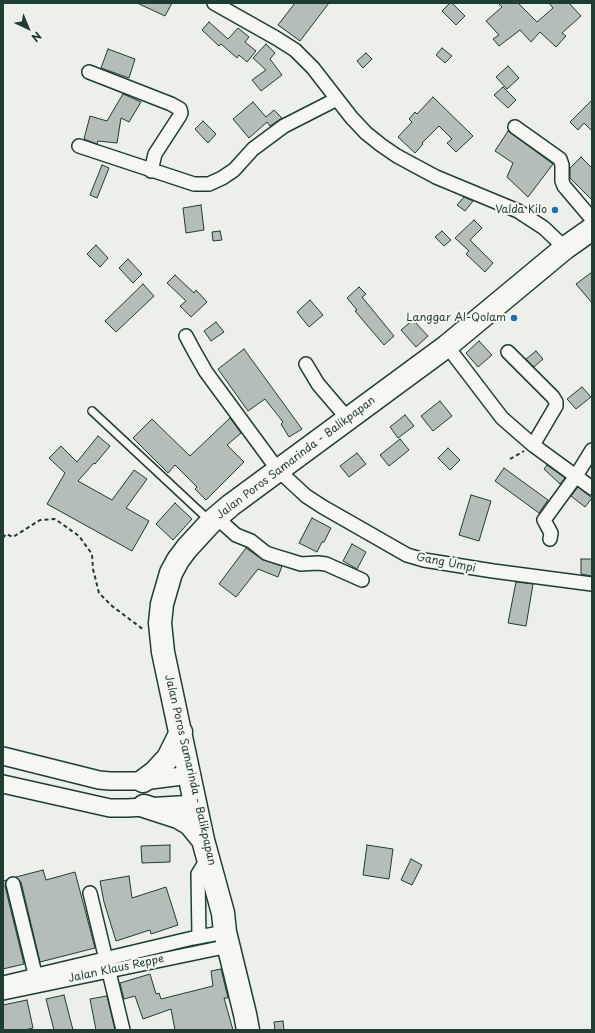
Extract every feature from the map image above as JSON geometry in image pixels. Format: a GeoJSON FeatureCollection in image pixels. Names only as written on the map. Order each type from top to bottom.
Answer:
{"type":"FeatureCollection","features":[{"type":"Feature","properties":{"kind":"highway","name":"Jalan Poros Samarinda - Balikpapan"},"geometry":{"type":"LineString","coordinates":[[248,1030],[227,939],[223,913],[206,849],[163,652],[160,623],[162,604],[171,573],[187,548],[231,505],[347,418],[447,346],[565,248],[592,229]]}},
{"type":"Feature","properties":{"kind":"highway"},"geometry":{"type":"LineString","coordinates":[[143,781],[155,772],[168,758],[181,732]]}},
{"type":"Feature","properties":{"kind":"highway"},"geometry":{"type":"LineString","coordinates":[[144,806],[178,817],[190,824],[206,849]]}},
{"type":"Feature","properties":{"kind":"street"},"geometry":{"type":"LineString","coordinates":[[214,3],[296,50],[313,68],[337,100],[366,133],[397,156],[436,177],[518,211],[544,228],[565,248]]}},
{"type":"Feature","properties":{"kind":"street"},"geometry":{"type":"LineString","coordinates":[[89,72],[171,104],[180,110],[181,113],[179,117],[155,154],[151,171]]}},
{"type":"Feature","properties":{"kind":"street"},"geometry":{"type":"LineString","coordinates":[[79,146],[194,184],[209,184],[234,170],[253,149],[284,126],[337,100]]}},
{"type":"Feature","properties":{"kind":"street"},"geometry":{"type":"LineString","coordinates":[[515,127],[560,159],[562,165],[562,181],[564,186],[592,219]]}},
{"type":"Feature","properties":{"kind":"street","name":"Gang Umpi"},"geometry":{"type":"LineString","coordinates":[[186,336],[206,372],[278,470],[306,496],[323,507],[407,555],[424,560],[592,584]]}},
{"type":"Feature","properties":{"kind":"street"},"geometry":{"type":"LineString","coordinates":[[447,346],[502,418],[533,446],[592,488]]}},
{"type":"Feature","properties":{"kind":"street"},"geometry":{"type":"LineString","coordinates":[[508,352],[553,397],[556,402],[556,406],[533,446]]}},
{"type":"Feature","properties":{"kind":"street"},"geometry":{"type":"LineString","coordinates":[[306,364],[318,384],[347,418]]}},
{"type":"Feature","properties":{"kind":"street"},"geometry":{"type":"LineString","coordinates":[[550,539],[551,533],[544,520],[576,476],[592,450]]}},
{"type":"Feature","properties":{"kind":"street"},"geometry":{"type":"LineString","coordinates":[[214,520],[236,535],[251,541],[266,553],[301,564],[326,564],[362,580]]}},
{"type":"Feature","properties":{"kind":"street"},"geometry":{"type":"LineString","coordinates":[[3,756],[92,779],[110,781],[143,781],[190,775]]}},
{"type":"Feature","properties":{"kind":"street"},"geometry":{"type":"LineString","coordinates":[[110,781],[110,808]]}},
{"type":"Feature","properties":{"kind":"street"},"geometry":{"type":"LineString","coordinates":[[3,784],[110,808],[196,804]]}},
{"type":"Feature","properties":{"kind":"street"},"geometry":{"type":"LineString","coordinates":[[197,952],[198,874],[206,849]]}},
{"type":"Feature","properties":{"kind":"street"},"geometry":{"type":"LineString","coordinates":[[13,884],[37,980]]}},
{"type":"Feature","properties":{"kind":"street"},"geometry":{"type":"LineString","coordinates":[[90,893],[123,1030]]}},
{"type":"Feature","properties":{"kind":"street","name":"Jalan Klaus Reppe"},"geometry":{"type":"LineString","coordinates":[[3,993],[37,980],[106,958],[196,937],[227,939]]}},
{"type":"Feature","properties":{"kind":"street","name":"Jalan Klaus Reppe"},"geometry":{"type":"LineString","coordinates":[[3,983],[109,971],[197,952],[227,939]]}},
{"type":"Feature","properties":{"kind":"lane"},"geometry":{"type":"LineString","coordinates":[[92,411],[214,520]]}},
{"type":"Feature","properties":{"kind":"path"},"geometry":{"type":"LineString","coordinates":[[510,459],[533,446]]}},
{"type":"Feature","properties":{"kind":"path"},"geometry":{"type":"LineString","coordinates":[[3,538],[6,534],[13,537],[40,520],[55,520],[79,536],[92,554],[93,569],[99,592],[112,606],[145,631],[161,633]]}},
{"type":"Feature","properties":{"kind":"building"},"geometry":{"type":"Polygon","coordinates":[[[137,3],[172,3],[165,16],[137,3]]]}},
{"type":"Feature","properties":{"kind":"building"},"geometry":{"type":"Polygon","coordinates":[[[295,3],[329,3],[300,41],[278,25],[295,3]]]}},
{"type":"Feature","properties":{"kind":"building"},"geometry":{"type":"Polygon","coordinates":[[[450,3],[452,3],[465,16],[456,25],[442,11],[450,3]]]}},
{"type":"Feature","properties":{"kind":"building"},"geometry":{"type":"Polygon","coordinates":[[[498,3],[518,3],[537,22],[553,8],[549,3],[569,3],[581,16],[562,33],[566,36],[556,47],[540,32],[531,42],[520,30],[499,46],[493,39],[499,35],[486,21],[502,7],[498,3]]]}},
{"type":"Feature","properties":{"kind":"building"},"geometry":{"type":"Polygon","coordinates":[[[209,22],[228,39],[238,28],[249,37],[245,42],[256,51],[247,62],[239,55],[237,58],[221,44],[219,46],[202,30],[209,22]]]}},
{"type":"Feature","properties":{"kind":"building"},"geometry":{"type":"Polygon","coordinates":[[[266,44],[275,53],[270,59],[282,75],[261,91],[252,80],[266,70],[253,58],[266,44]]]}},
{"type":"Feature","properties":{"kind":"building"},"geometry":{"type":"Polygon","coordinates":[[[442,48],[452,56],[445,63],[436,55],[442,48]]]}},
{"type":"Feature","properties":{"kind":"building"},"geometry":{"type":"Polygon","coordinates":[[[108,49],[135,59],[129,78],[101,68],[108,49]]]}},
{"type":"Feature","properties":{"kind":"building"},"geometry":{"type":"Polygon","coordinates":[[[366,53],[372,59],[363,68],[357,61],[366,53]]]}},
{"type":"Feature","properties":{"kind":"building"},"geometry":{"type":"Polygon","coordinates":[[[508,66],[519,78],[507,89],[496,77],[508,66]]]}},
{"type":"Feature","properties":{"kind":"building"},"geometry":{"type":"Polygon","coordinates":[[[503,87],[516,100],[508,108],[494,95],[503,87]]]}},
{"type":"Feature","properties":{"kind":"building"},"geometry":{"type":"Polygon","coordinates":[[[123,94],[141,102],[129,122],[121,118],[117,143],[98,141],[97,144],[84,139],[90,116],[107,121],[123,94]]]}},
{"type":"Feature","properties":{"kind":"building"},"geometry":{"type":"Polygon","coordinates":[[[433,97],[473,136],[456,152],[447,143],[452,139],[439,126],[422,143],[423,144],[415,153],[398,137],[412,122],[409,119],[415,112],[417,114],[433,97]]]}},
{"type":"Feature","properties":{"kind":"building"},"geometry":{"type":"Polygon","coordinates":[[[592,100],[592,131],[584,123],[578,130],[570,122],[592,100]]]}},
{"type":"Feature","properties":{"kind":"building"},"geometry":{"type":"Polygon","coordinates":[[[253,102],[266,117],[274,110],[282,118],[270,126],[267,122],[249,138],[233,119],[253,102]]]}},
{"type":"Feature","properties":{"kind":"building"},"geometry":{"type":"Polygon","coordinates":[[[203,121],[216,134],[208,143],[195,129],[203,121]]]}},
{"type":"Feature","properties":{"kind":"building"},"geometry":{"type":"Polygon","coordinates":[[[508,131],[553,164],[528,197],[507,177],[513,163],[495,151],[508,131]]]}},
{"type":"Feature","properties":{"kind":"building"},"geometry":{"type":"Polygon","coordinates":[[[581,157],[592,168],[592,200],[570,178],[570,168],[581,157]]]}},
{"type":"Feature","properties":{"kind":"building"},"geometry":{"type":"Polygon","coordinates":[[[102,165],[109,168],[97,198],[90,195],[102,165]]]}},
{"type":"Feature","properties":{"kind":"building"},"geometry":{"type":"Polygon","coordinates":[[[464,197],[473,201],[465,211],[457,205],[464,197]]]}},
{"type":"Feature","properties":{"kind":"building"},"geometry":{"type":"Polygon","coordinates":[[[201,205],[204,230],[186,233],[183,208],[201,205]]]}},
{"type":"Feature","properties":{"kind":"building"},"geometry":{"type":"Polygon","coordinates":[[[474,220],[482,228],[470,240],[493,263],[485,272],[466,254],[469,251],[455,238],[474,220]]]}},
{"type":"Feature","properties":{"kind":"building"},"geometry":{"type":"Polygon","coordinates":[[[220,231],[222,240],[213,241],[212,232],[220,231]]]}},
{"type":"Feature","properties":{"kind":"building"},"geometry":{"type":"Polygon","coordinates":[[[442,231],[451,240],[444,246],[435,237],[442,231]]]}},
{"type":"Feature","properties":{"kind":"building"},"geometry":{"type":"Polygon","coordinates":[[[96,245],[108,258],[100,267],[87,254],[96,245]]]}},
{"type":"Feature","properties":{"kind":"building"},"geometry":{"type":"Polygon","coordinates":[[[128,259],[142,274],[133,283],[119,268],[128,259]]]}},
{"type":"Feature","properties":{"kind":"building"},"geometry":{"type":"Polygon","coordinates":[[[592,272],[592,303],[576,284],[592,272]]]}},
{"type":"Feature","properties":{"kind":"building"},"geometry":{"type":"Polygon","coordinates":[[[175,275],[194,293],[196,290],[207,302],[191,317],[180,306],[186,301],[167,283],[175,275]]]}},
{"type":"Feature","properties":{"kind":"building"},"geometry":{"type":"Polygon","coordinates":[[[143,284],[154,296],[116,332],[105,321],[143,284]]]}},
{"type":"Feature","properties":{"kind":"building"},"geometry":{"type":"Polygon","coordinates":[[[359,287],[366,294],[362,297],[394,336],[384,345],[355,311],[357,310],[347,298],[359,287]]]}},
{"type":"Feature","properties":{"kind":"building"},"geometry":{"type":"Polygon","coordinates":[[[310,300],[323,315],[309,327],[297,312],[310,300]]]}},
{"type":"Feature","properties":{"kind":"building"},"geometry":{"type":"Polygon","coordinates":[[[413,320],[428,336],[416,347],[401,330],[413,320]]]}},
{"type":"Feature","properties":{"kind":"building"},"geometry":{"type":"Polygon","coordinates":[[[216,322],[224,332],[211,341],[204,331],[216,322]]]}},
{"type":"Feature","properties":{"kind":"building"},"geometry":{"type":"Polygon","coordinates":[[[479,341],[492,355],[478,367],[466,353],[479,341]]]}},
{"type":"Feature","properties":{"kind":"building"},"geometry":{"type":"Polygon","coordinates":[[[244,349],[302,429],[289,437],[281,424],[283,422],[265,399],[248,411],[218,369],[244,349]]]}},
{"type":"Feature","properties":{"kind":"building"},"geometry":{"type":"Polygon","coordinates":[[[536,351],[543,359],[534,367],[526,359],[536,351]]]}},
{"type":"Feature","properties":{"kind":"building"},"geometry":{"type":"Polygon","coordinates":[[[582,387],[591,397],[576,409],[567,399],[582,387]]]}},
{"type":"Feature","properties":{"kind":"building"},"geometry":{"type":"Polygon","coordinates":[[[440,401],[452,416],[433,431],[421,416],[440,401]]]}},
{"type":"Feature","properties":{"kind":"building"},"geometry":{"type":"Polygon","coordinates":[[[405,415],[414,426],[398,438],[390,427],[405,415]]]}},
{"type":"Feature","properties":{"kind":"building"},"geometry":{"type":"Polygon","coordinates":[[[230,418],[241,433],[227,445],[244,462],[206,500],[195,489],[197,487],[175,465],[168,473],[133,438],[152,419],[190,456],[230,418]]]}},
{"type":"Feature","properties":{"kind":"building"},"geometry":{"type":"Polygon","coordinates":[[[98,436],[110,446],[78,481],[112,500],[134,470],[147,479],[126,508],[149,521],[132,551],[47,504],[65,473],[49,458],[61,446],[77,462],[98,436]]]}},
{"type":"Feature","properties":{"kind":"building"},"geometry":{"type":"Polygon","coordinates":[[[400,439],[409,450],[389,466],[380,455],[400,439]]]}},
{"type":"Feature","properties":{"kind":"building"},"geometry":{"type":"Polygon","coordinates":[[[448,448],[460,460],[450,470],[438,458],[448,448]]]}},
{"type":"Feature","properties":{"kind":"building"},"geometry":{"type":"Polygon","coordinates":[[[357,453],[366,464],[349,477],[340,466],[357,453]]]}},
{"type":"Feature","properties":{"kind":"building"},"geometry":{"type":"Polygon","coordinates":[[[547,465],[565,478],[560,484],[544,469],[547,465]]]}},
{"type":"Feature","properties":{"kind":"building"},"geometry":{"type":"Polygon","coordinates":[[[504,468],[548,500],[539,513],[495,481],[504,468]]]}},
{"type":"Feature","properties":{"kind":"building"},"geometry":{"type":"Polygon","coordinates":[[[578,487],[592,498],[585,507],[571,496],[578,487]]]}},
{"type":"Feature","properties":{"kind":"building"},"geometry":{"type":"Polygon","coordinates":[[[471,495],[491,501],[479,541],[459,535],[471,495]]]}},
{"type":"Feature","properties":{"kind":"building"},"geometry":{"type":"Polygon","coordinates":[[[175,503],[192,519],[173,540],[156,524],[175,503]]]}},
{"type":"Feature","properties":{"kind":"building"},"geometry":{"type":"Polygon","coordinates":[[[312,518],[331,528],[317,552],[299,543],[312,518]]]}},
{"type":"Feature","properties":{"kind":"building"},"geometry":{"type":"Polygon","coordinates":[[[352,544],[366,552],[357,569],[343,561],[352,544]]]}},
{"type":"Feature","properties":{"kind":"building"},"geometry":{"type":"Polygon","coordinates":[[[246,548],[263,560],[282,566],[278,577],[258,569],[236,597],[219,584],[246,548]]]}},
{"type":"Feature","properties":{"kind":"building"},"geometry":{"type":"Polygon","coordinates":[[[581,559],[592,559],[592,576],[581,574],[581,559]]]}},
{"type":"Feature","properties":{"kind":"building"},"geometry":{"type":"Polygon","coordinates":[[[516,582],[533,584],[526,626],[508,623],[516,582]]]}},
{"type":"Feature","properties":{"kind":"building"},"geometry":{"type":"Polygon","coordinates":[[[170,845],[170,862],[142,863],[141,846],[170,845]]]}},
{"type":"Feature","properties":{"kind":"building"},"geometry":{"type":"Polygon","coordinates":[[[367,845],[393,849],[389,879],[363,875],[367,845]]]}},
{"type":"Feature","properties":{"kind":"building"},"geometry":{"type":"Polygon","coordinates":[[[411,859],[422,865],[412,885],[401,880],[411,859]]]}},
{"type":"Feature","properties":{"kind":"building"},"geometry":{"type":"Polygon","coordinates":[[[43,870],[46,880],[75,872],[95,948],[40,962],[21,882],[16,877],[43,870]]]}},
{"type":"Feature","properties":{"kind":"building"},"geometry":{"type":"Polygon","coordinates":[[[129,876],[132,898],[166,887],[178,925],[151,934],[150,930],[116,941],[104,902],[100,881],[129,876]]]}},
{"type":"Feature","properties":{"kind":"building"},"geometry":{"type":"Polygon","coordinates":[[[7,880],[5,886],[24,964],[3,969],[3,881],[7,880]]]}},
{"type":"Feature","properties":{"kind":"building"},"geometry":{"type":"Polygon","coordinates":[[[221,969],[228,998],[224,998],[233,1030],[175,1030],[171,1009],[143,1019],[135,996],[124,999],[120,983],[150,974],[156,994],[159,993],[161,999],[213,986],[211,971],[221,969]]]}},
{"type":"Feature","properties":{"kind":"building"},"geometry":{"type":"Polygon","coordinates":[[[64,995],[73,1030],[54,1030],[46,999],[64,995]]]}},
{"type":"Feature","properties":{"kind":"building"},"geometry":{"type":"Polygon","coordinates":[[[107,996],[115,1030],[96,1030],[90,999],[107,996]]]}},
{"type":"Feature","properties":{"kind":"building"},"geometry":{"type":"Polygon","coordinates":[[[27,1000],[33,1028],[25,1030],[3,1030],[3,1005],[27,1000]]]}},
{"type":"Feature","properties":{"kind":"building"},"geometry":{"type":"Polygon","coordinates":[[[283,1021],[284,1030],[275,1030],[274,1022],[283,1021]]]}},
{"type":"Feature","properties":{"kind":"place","name":"Valda Kilo"},"geometry":{"type":"Point","coordinates":[555,210]}},
{"type":"Feature","properties":{"kind":"place","name":"Langgar Al-Qolam"},"geometry":{"type":"Point","coordinates":[514,318]}}]}
